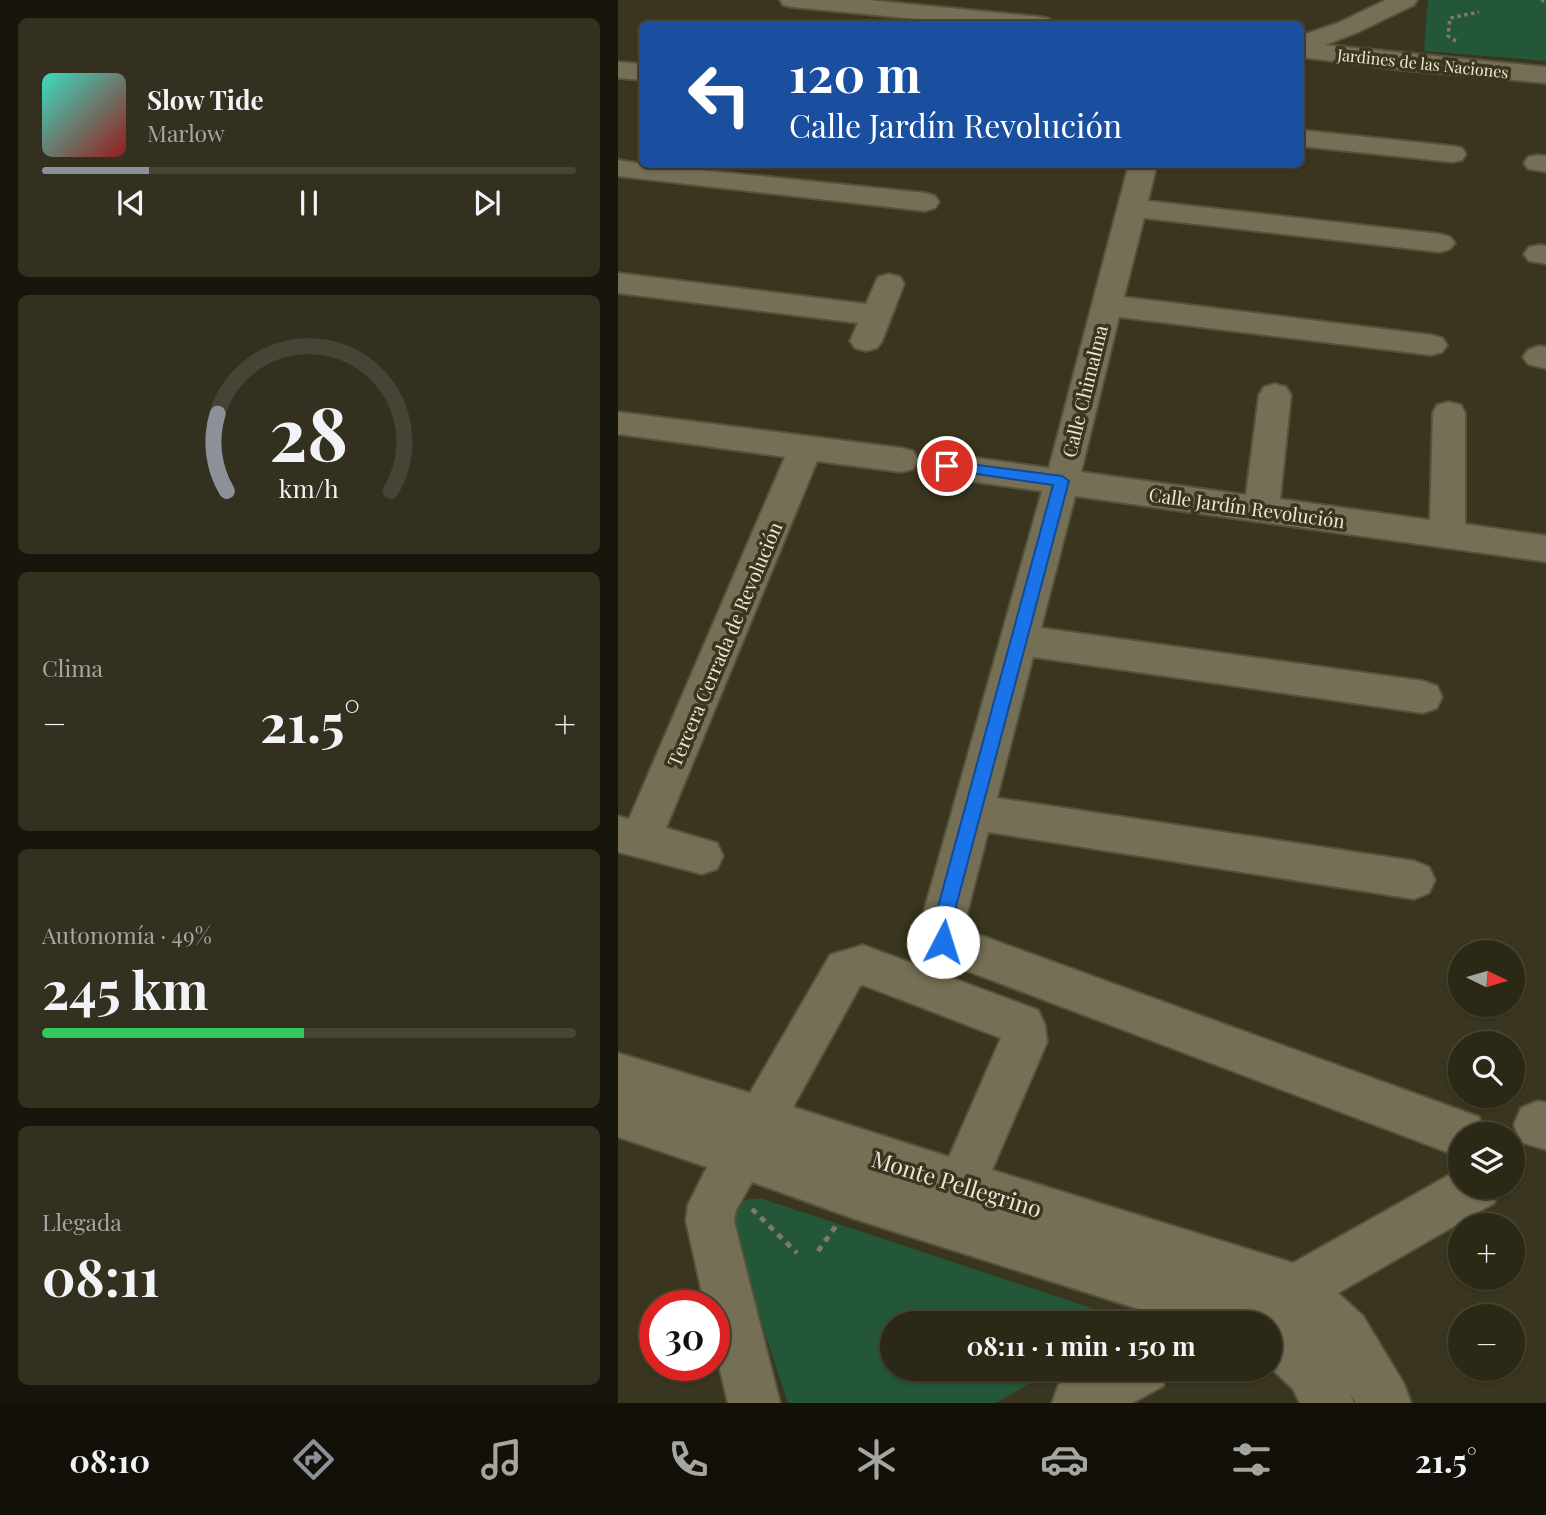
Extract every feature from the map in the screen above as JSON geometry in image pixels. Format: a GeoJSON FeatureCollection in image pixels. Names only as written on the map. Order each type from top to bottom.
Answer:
{"type":"FeatureCollection","features":[{"type":"Feature","properties":{"kind":"street"},"geometry":{"type":"LineString","coordinates":[[792,0],[1010,21]]}},
{"type":"Feature","properties":{"kind":"street"},"geometry":{"type":"LineString","coordinates":[[1304,45],[1406,0],[1404,42]]}},
{"type":"Feature","properties":{"kind":"street","name":"Jardines de las Naciones"},"geometry":{"type":"LineString","coordinates":[[1304,47],[1404,42],[1546,75]]}},
{"type":"Feature","properties":{"kind":"street"},"geometry":{"type":"LineString","coordinates":[[618,70],[639,72]]}},
{"type":"Feature","properties":{"kind":"street"},"geometry":{"type":"LineString","coordinates":[[1304,138],[1452,154]]}},
{"type":"Feature","properties":{"kind":"street"},"geometry":{"type":"LineString","coordinates":[[618,168],[921,213],[936,175]]}},
{"type":"Feature","properties":{"kind":"street","name":"Calle Chimalma"},"geometry":{"type":"LineString","coordinates":[[1142,168],[1062,481],[941,929],[943,942],[1448,1129]]}},
{"type":"Feature","properties":{"kind":"street"},"geometry":{"type":"LineString","coordinates":[[1131,208],[1440,243]]}},
{"type":"Feature","properties":{"kind":"street"},"geometry":{"type":"LineString","coordinates":[[618,283],[871,328],[889,284]]}},
{"type":"Feature","properties":{"kind":"street"},"geometry":{"type":"LineString","coordinates":[[1105,305],[1431,345]]}},
{"type":"Feature","properties":{"kind":"street"},"geometry":{"type":"LineString","coordinates":[[1261,510],[1275,395]]}},
{"type":"Feature","properties":{"kind":"street"},"geometry":{"type":"LineString","coordinates":[[1447,534],[1449,413]]}},
{"type":"Feature","properties":{"kind":"street"},"geometry":{"type":"LineString","coordinates":[[618,423],[901,460]]}},
{"type":"Feature","properties":{"kind":"street","name":"Tercera Cerrada de Revolución"},"geometry":{"type":"LineString","coordinates":[[702,856],[630,837],[806,447]]}},
{"type":"Feature","properties":{"kind":"street","name":"Calle Jardín Revolución"},"geometry":{"type":"LineString","coordinates":[[947,466],[1546,549]]}},
{"type":"Feature","properties":{"kind":"street"},"geometry":{"type":"LineString","coordinates":[[1018,640],[1424,697]]}},
{"type":"Feature","properties":{"kind":"street"},"geometry":{"type":"LineString","coordinates":[[974,812],[1414,880]]}},
{"type":"Feature","properties":{"kind":"street"},"geometry":{"type":"LineString","coordinates":[[754,1403],[710,1221],[711,1205],[846,969],[863,965],[1022,1025],[1024,1042],[962,1184]]}},
{"type":"Feature","properties":{"kind":"street","name":"Monte Pellegrino"},"geometry":{"type":"LineString","coordinates":[[618,1076],[750,1136],[858,1196],[1211,1311]]}},
{"type":"Feature","properties":{"kind":"street","name":"Monte Pellegrino"},"geometry":{"type":"LineString","coordinates":[[618,1114],[875,1159],[1297,1289]]}},
{"type":"Feature","properties":{"kind":"street"},"geometry":{"type":"LineString","coordinates":[[1268,1311],[1297,1289],[1454,1199]]}},
{"type":"Feature","properties":{"kind":"street"},"geometry":{"type":"LineString","coordinates":[[1297,1289],[1345,1334],[1385,1403]]}},
{"type":"Feature","properties":{"kind":"street"},"geometry":{"type":"LineString","coordinates":[[1282,1341],[1311,1371],[1328,1403]]}},
{"type":"Feature","properties":{"kind":"street"},"geometry":{"type":"LineString","coordinates":[[1078,1403],[1120,1381]]}},
{"type":"Feature","properties":{"kind":"path"},"geometry":{"type":"LineString","coordinates":[[1541,0],[1546,2]]}},
{"type":"Feature","properties":{"kind":"path"},"geometry":{"type":"LineString","coordinates":[[1459,43],[1448,36],[1450,18],[1479,12]]}},
{"type":"Feature","properties":{"kind":"green space"},"geometry":{"type":"Polygon","coordinates":[[[1428,0],[1546,0],[1546,61],[1424,51],[1428,0]]]}},
{"type":"Feature","properties":{"kind":"green space"},"geometry":{"type":"Polygon","coordinates":[[[748,1199],[763,1199],[1091,1308],[1093,1311],[880,1311],[880,1381],[1034,1381],[996,1403],[788,1403],[727,1220],[735,1207],[748,1199]]]}},
{"type":"Feature","properties":{"kind":"route"},"geometry":{"type":"LineString","coordinates":[[943,942],[941,929],[1062,481],[947,466]]}}]}
